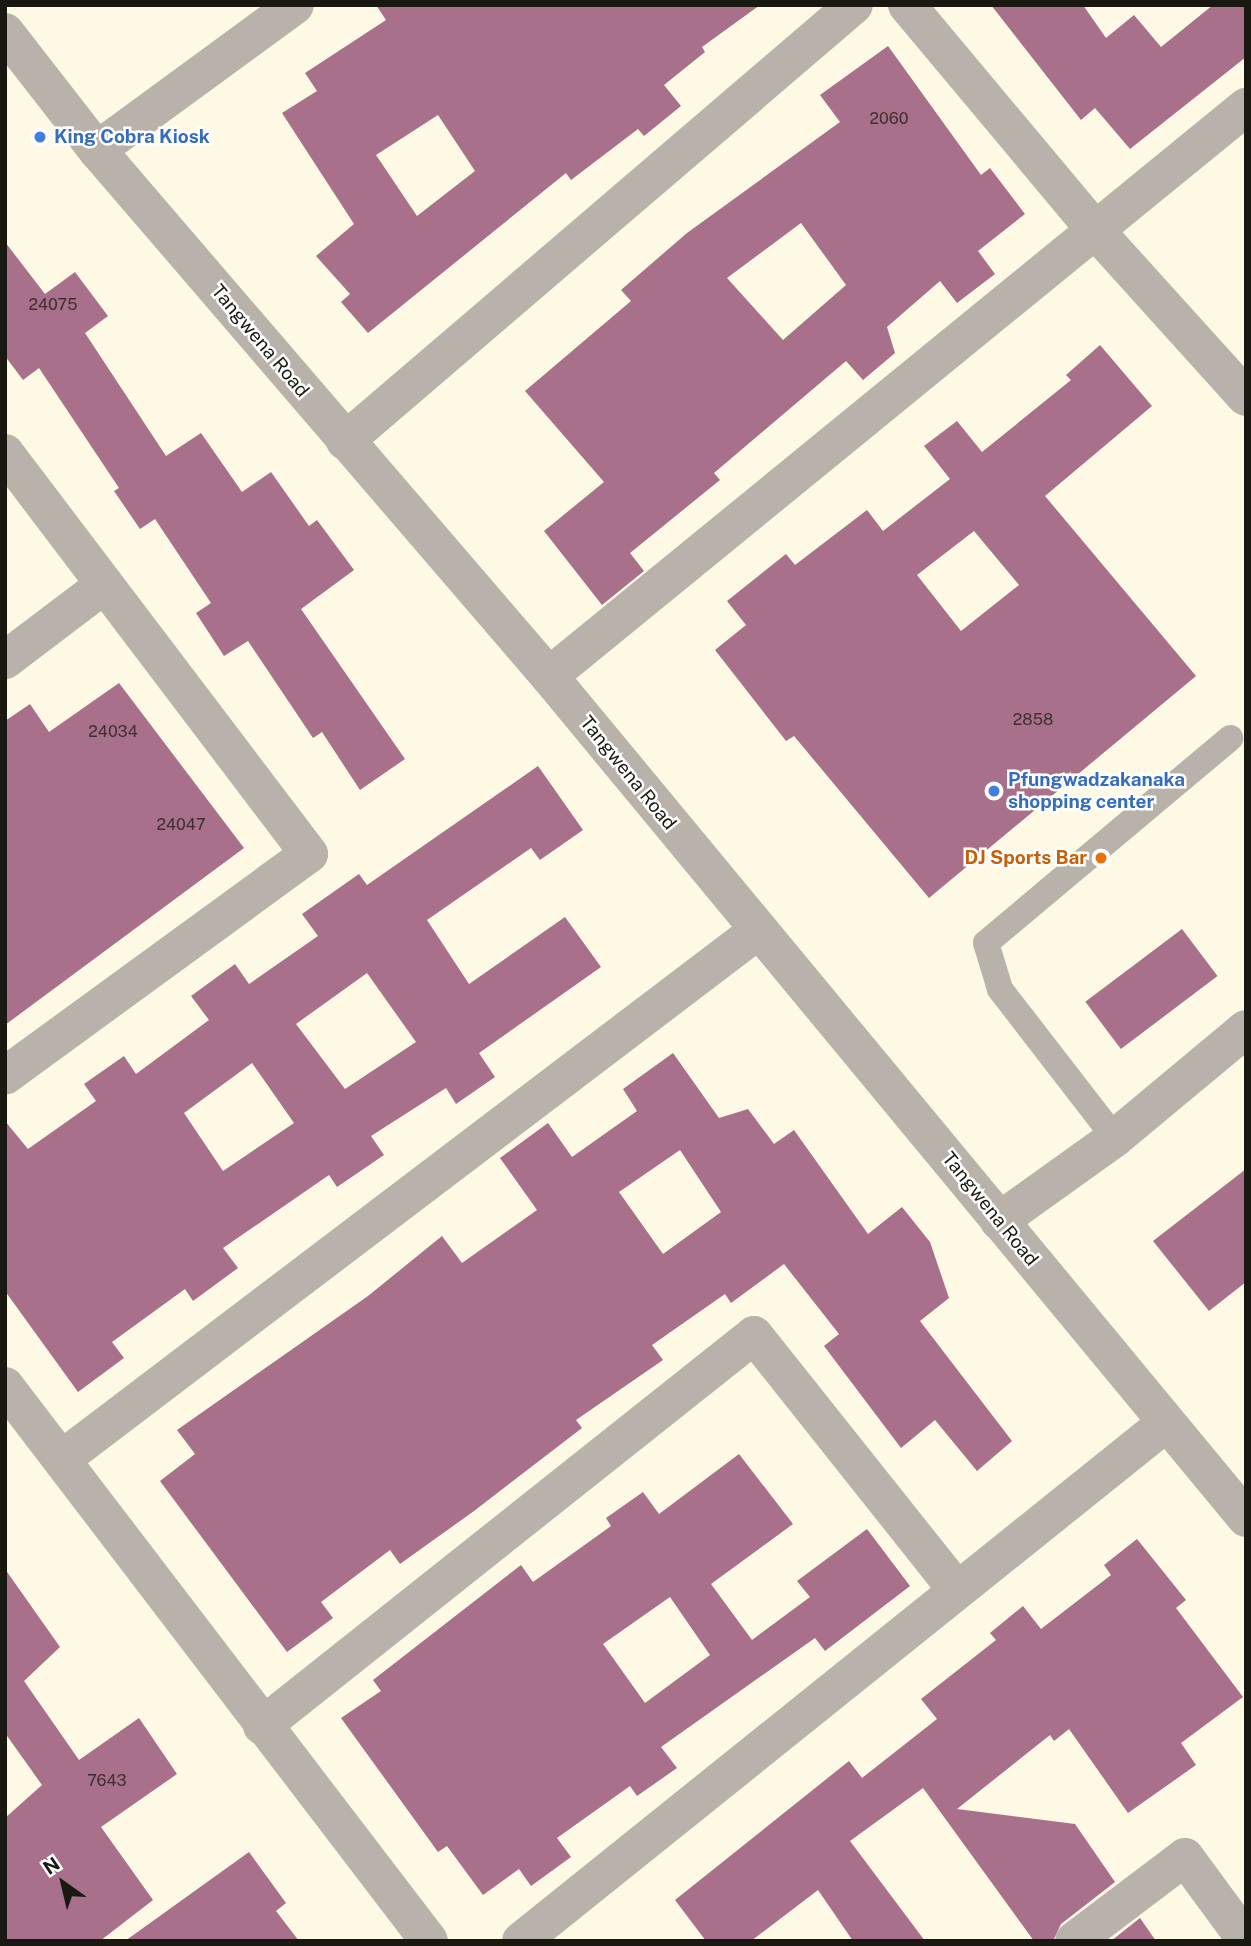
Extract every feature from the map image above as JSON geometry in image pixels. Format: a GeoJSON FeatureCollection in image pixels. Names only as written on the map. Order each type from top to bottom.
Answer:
{"type":"FeatureCollection","features":[{"type":"Feature","properties":{"kind":"street"},"geometry":{"type":"LineString","coordinates":[[97,149],[295,5]]}},
{"type":"Feature","properties":{"kind":"street"},"geometry":{"type":"LineString","coordinates":[[345,441],[854,5]]}},
{"type":"Feature","properties":{"kind":"street"},"geometry":{"type":"LineString","coordinates":[[907,5],[1095,230],[1246,397]]}},
{"type":"Feature","properties":{"kind":"street","name":"Tangwena Road"},"geometry":{"type":"LineString","coordinates":[[5,32],[97,149],[345,441],[550,676],[756,932],[999,1221],[1165,1424],[1239,1496]]}},
{"type":"Feature","properties":{"kind":"street"},"geometry":{"type":"LineString","coordinates":[[550,676],[1246,107]]}},
{"type":"Feature","properties":{"kind":"street"},"geometry":{"type":"LineString","coordinates":[[5,453],[309,854],[5,1076]]}},
{"type":"Feature","properties":{"kind":"street"},"geometry":{"type":"LineString","coordinates":[[5,660],[104,585]]}},
{"type":"Feature","properties":{"kind":"street"},"geometry":{"type":"LineString","coordinates":[[62,1459],[756,932]]}},
{"type":"Feature","properties":{"kind":"street"},"geometry":{"type":"LineString","coordinates":[[999,1221],[1115,1138],[1246,1029]]}},
{"type":"Feature","properties":{"kind":"street"},"geometry":{"type":"LineString","coordinates":[[262,1726],[754,1335],[957,1590]]}},
{"type":"Feature","properties":{"kind":"street"},"geometry":{"type":"LineString","coordinates":[[5,1386],[262,1726],[429,1941]]}},
{"type":"Feature","properties":{"kind":"street"},"geometry":{"type":"LineString","coordinates":[[521,1941],[1165,1424]]}},
{"type":"Feature","properties":{"kind":"street"},"geometry":{"type":"LineString","coordinates":[[1074,1941],[1185,1857],[1246,1940]]}},
{"type":"Feature","properties":{"kind":"lane"},"geometry":{"type":"LineString","coordinates":[[1115,1138],[1000,989],[986,943],[1230,738]]}},
{"type":"Feature","properties":{"kind":"building"},"geometry":{"type":"Polygon","coordinates":[[[376,5],[760,5],[702,47],[705,52],[664,85],[681,106],[644,136],[638,129],[571,180],[566,173],[368,333],[341,302],[350,294],[316,256],[354,224],[282,113],[317,91],[305,73],[386,20],[376,5]],[[438,115],[376,155],[417,216],[475,171],[438,115]]]}},
{"type":"Feature","properties":{"kind":"building"},"geometry":{"type":"Polygon","coordinates":[[[991,5],[1083,5],[1106,38],[1134,15],[1161,47],[1213,5],[1246,5],[1246,57],[1130,149],[1095,108],[1081,120],[991,5]]]}},
{"type":"Feature","properties":{"kind":"building"},"geometry":{"type":"Polygon","coordinates":[[[888,46],[981,175],[990,168],[1025,214],[978,251],[995,274],[957,303],[940,281],[887,327],[895,353],[863,380],[846,361],[714,473],[720,480],[630,553],[644,571],[602,605],[544,531],[604,482],[525,391],[631,301],[621,290],[687,233],[840,122],[820,95],[888,46]],[[801,223],[727,278],[783,340],[846,285],[801,223]]]}},
{"type":"Feature","properties":{"kind":"building"},"geometry":{"type":"Polygon","coordinates":[[[5,242],[45,294],[75,272],[108,316],[85,333],[166,456],[201,433],[242,492],[271,472],[309,526],[317,520],[354,570],[301,609],[405,759],[360,790],[322,732],[313,738],[248,641],[224,656],[196,613],[211,603],[155,519],[140,529],[114,491],[119,488],[39,368],[23,380],[5,356],[5,242]]]}},
{"type":"Feature","properties":{"kind":"building"},"geometry":{"type":"Polygon","coordinates":[[[1100,345],[1152,406],[1045,496],[1196,676],[929,898],[794,736],[786,741],[715,650],[746,625],[727,601],[786,554],[795,565],[867,510],[883,531],[950,479],[924,446],[957,421],[982,452],[1071,380],[1066,375],[1100,345]],[[974,531],[917,575],[961,631],[1019,585],[974,531]]]}},
{"type":"Feature","properties":{"kind":"building"},"geometry":{"type":"Polygon","coordinates":[[[119,683],[244,848],[5,1025],[5,721],[30,704],[49,732],[119,683]]]}},
{"type":"Feature","properties":{"kind":"building"},"geometry":{"type":"Polygon","coordinates":[[[538,766],[583,830],[540,860],[531,848],[427,920],[469,984],[565,917],[601,967],[479,1053],[495,1077],[456,1104],[446,1088],[371,1136],[384,1155],[337,1187],[329,1175],[223,1248],[238,1268],[193,1301],[185,1289],[112,1342],[124,1358],[78,1392],[5,1291],[5,1121],[28,1149],[96,1101],[84,1084],[124,1056],[136,1074],[209,1020],[191,996],[235,964],[249,984],[318,936],[302,914],[359,874],[367,885],[538,766]],[[367,973],[296,1024],[345,1089],[416,1042],[367,973]],[[252,1063],[184,1113],[223,1171],[294,1123],[252,1063]]]}},
{"type":"Feature","properties":{"kind":"building"},"geometry":{"type":"Polygon","coordinates":[[[1182,929],[1218,976],[1121,1049],[1085,1002],[1182,929]]]}},
{"type":"Feature","properties":{"kind":"building"},"geometry":{"type":"Polygon","coordinates":[[[673,1053],[719,1118],[748,1109],[774,1144],[794,1130],[868,1234],[902,1207],[930,1242],[949,1298],[920,1321],[1012,1441],[977,1471],[935,1420],[901,1448],[824,1346],[839,1334],[784,1264],[731,1303],[725,1294],[652,1345],[663,1360],[576,1420],[582,1428],[474,1511],[400,1564],[390,1550],[321,1602],[333,1618],[287,1652],[160,1481],[195,1454],[177,1430],[368,1296],[442,1236],[462,1263],[537,1210],[500,1158],[548,1123],[572,1157],[637,1111],[623,1089],[673,1053]],[[680,1150],[619,1192],[663,1254],[721,1212],[680,1150]]]}},
{"type":"Feature","properties":{"kind":"building"},"geometry":{"type":"Polygon","coordinates":[[[1246,1169],[1246,1282],[1209,1311],[1153,1241],[1246,1169]]]}},
{"type":"Feature","properties":{"kind":"building"},"geometry":{"type":"Polygon","coordinates":[[[739,1454],[793,1524],[711,1584],[752,1640],[810,1597],[797,1581],[867,1529],[910,1586],[825,1651],[815,1638],[661,1747],[677,1768],[637,1796],[630,1786],[557,1838],[571,1857],[531,1886],[519,1869],[483,1895],[447,1846],[438,1852],[341,1718],[381,1691],[373,1680],[521,1565],[533,1582],[611,1526],[606,1518],[643,1492],[659,1514],[739,1454]],[[670,1597],[603,1644],[645,1703],[710,1655],[670,1597]]]}},
{"type":"Feature","properties":{"kind":"building"},"geometry":{"type":"Polygon","coordinates":[[[1137,1539],[1186,1600],[1176,1608],[1243,1697],[1181,1743],[1196,1765],[1128,1813],[1069,1729],[1054,1741],[1050,1735],[957,1809],[1075,1824],[1115,1882],[1061,1924],[1053,1941],[1034,1941],[923,1788],[850,1841],[925,1941],[853,1941],[818,1890],[751,1941],[706,1941],[675,1900],[849,1761],[862,1778],[937,1719],[921,1699],[996,1640],[990,1633],[1023,1606],[1041,1629],[1111,1575],[1104,1565],[1137,1539]]]}},
{"type":"Feature","properties":{"kind":"building"},"geometry":{"type":"Polygon","coordinates":[[[5,1569],[60,1647],[24,1681],[79,1760],[139,1718],[177,1774],[101,1827],[153,1900],[100,1941],[5,1941],[5,1818],[42,1785],[5,1733],[5,1569]]]}},
{"type":"Feature","properties":{"kind":"building"},"geometry":{"type":"Polygon","coordinates":[[[249,1852],[286,1903],[276,1911],[299,1941],[125,1941],[249,1852]]]}},
{"type":"Feature","properties":{"kind":"building"},"geometry":{"type":"Polygon","coordinates":[[[1140,1918],[1156,1941],[1111,1941],[1140,1918]]]}},
{"type":"Feature","properties":{"kind":"place","name":"King Cobra Kiosk"},"geometry":{"type":"Point","coordinates":[40,137]}},
{"type":"Feature","properties":{"kind":"place","name":"Pfungwadzakanaka shopping center"},"geometry":{"type":"Point","coordinates":[994,791]}},
{"type":"Feature","properties":{"kind":"place","name":"DJ Sports Bar"},"geometry":{"type":"Point","coordinates":[1101,858]}}]}
